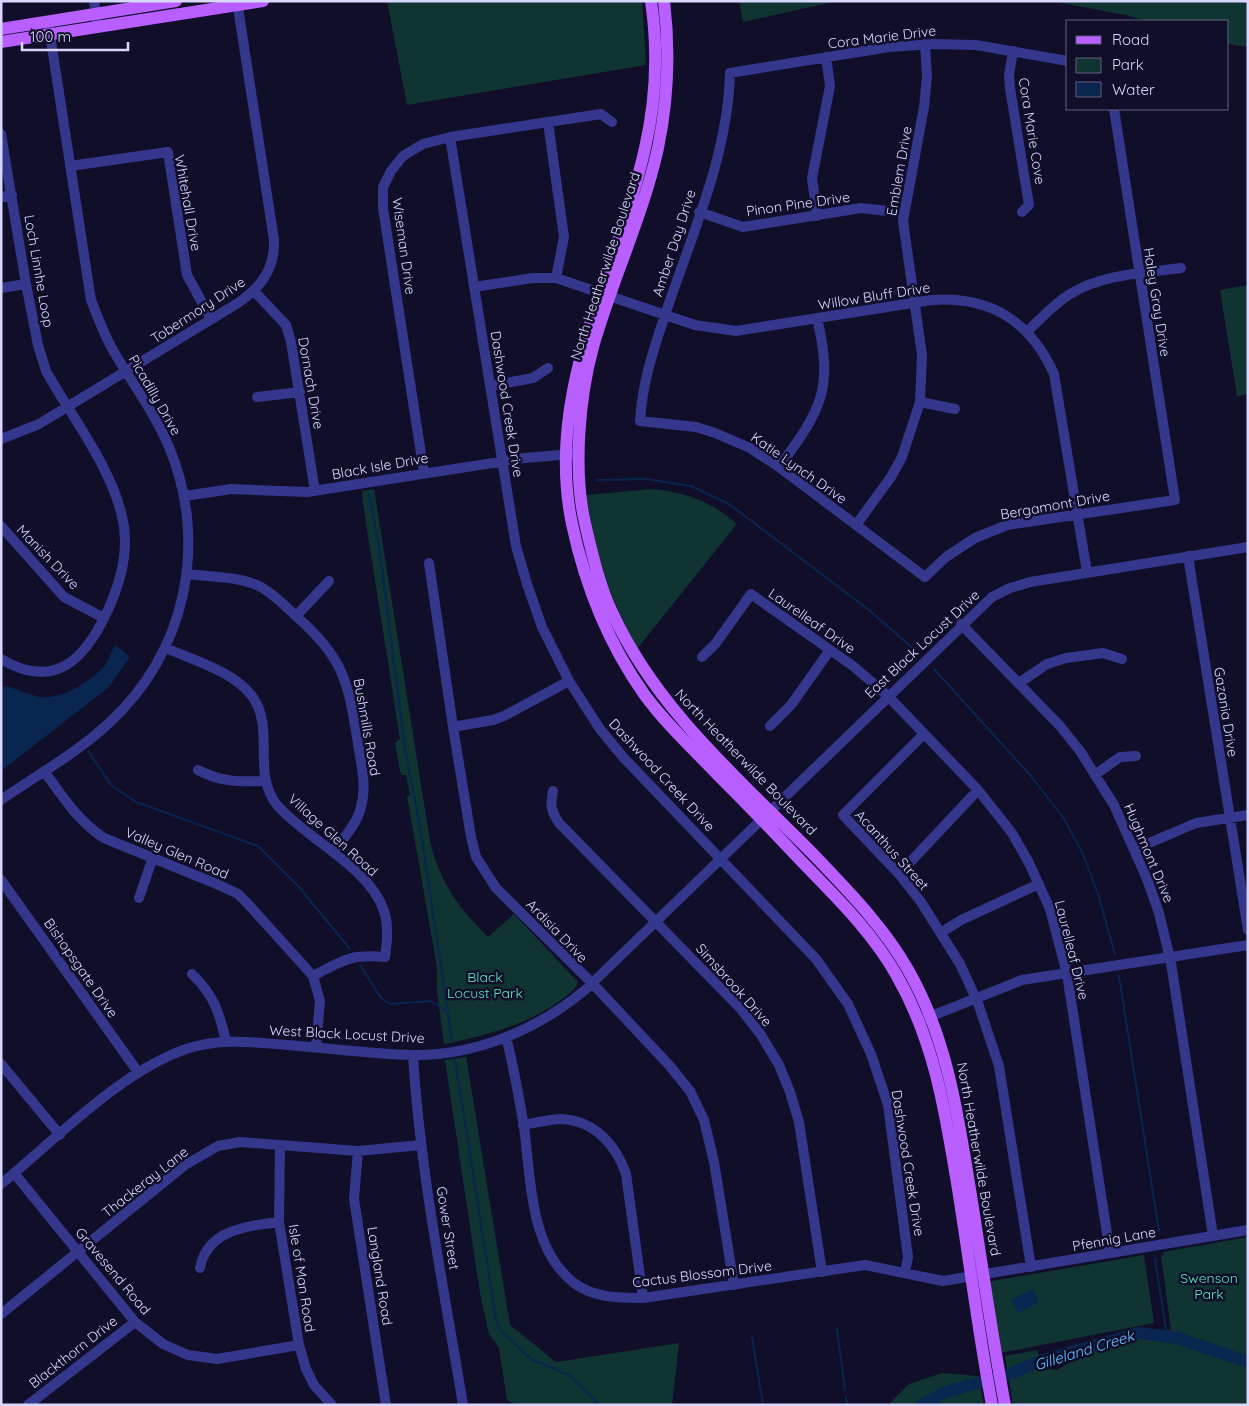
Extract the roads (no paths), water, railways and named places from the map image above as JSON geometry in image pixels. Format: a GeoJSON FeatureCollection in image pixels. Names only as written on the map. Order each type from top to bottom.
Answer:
{"type":"FeatureCollection","features":[{"type":"Feature","properties":{"kind":"main road"},"geometry":{"type":"LineString","coordinates":[[1,29],[48,21],[95,8],[176,1]]}},
{"type":"Feature","properties":{"kind":"main road"},"geometry":{"type":"LineString","coordinates":[[1,42],[237,3],[263,1]]}},
{"type":"Feature","properties":{"kind":"main road","name":"North Heatherwilde Boulevard"},"geometry":{"type":"LineString","coordinates":[[604,296],[658,150],[666,94],[667,26],[664,1]]}},
{"type":"Feature","properties":{"kind":"main road"},"geometry":{"type":"LineString","coordinates":[[652,8],[662,26],[667,26]]}},
{"type":"Feature","properties":{"kind":"main road","name":"North Heatherwilde Boulevard"},"geometry":{"type":"LineString","coordinates":[[652,8],[653,93],[645,147],[604,296],[588,367],[573,454],[594,558],[611,611],[630,650],[655,688],[765,814],[851,894],[891,942],[909,972],[924,1019],[948,1064],[959,1115],[978,1275],[981,1344],[1001,1404]]}},
{"type":"Feature","properties":{"kind":"main road","name":"North Heatherwilde Boulevard"},"geometry":{"type":"LineString","coordinates":[[978,1275],[994,1341],[1001,1404]]}},
{"type":"Feature","properties":{"kind":"street","name":"Tobermory Drive"},"geometry":{"type":"LineString","coordinates":[[1,439],[40,424],[126,372],[254,291],[265,279],[272,262],[274,240],[237,3]]}},
{"type":"Feature","properties":{"kind":"street"},"geometry":{"type":"LineString","coordinates":[[95,8],[98,27]]}},
{"type":"Feature","properties":{"kind":"street","name":"Picadilly Drive"},"geometry":{"type":"LineString","coordinates":[[1,800],[93,737],[122,711],[148,680],[166,648],[178,618],[188,574],[190,535],[185,496],[179,472],[168,444],[102,330],[92,300],[48,21]]}},
{"type":"Feature","properties":{"kind":"street","name":"Cora Marie Drive"},"geometry":{"type":"LineString","coordinates":[[730,73],[826,57],[925,44],[976,45],[1066,61]]}},
{"type":"Feature","properties":{"kind":"street","name":"Emblem Drive"},"geometry":{"type":"LineString","coordinates":[[856,525],[891,477],[902,457],[920,402],[922,355],[905,242],[904,213],[925,99],[925,44]]}},
{"type":"Feature","properties":{"kind":"street","name":"Cora Marie Cove"},"geometry":{"type":"LineString","coordinates":[[1013,51],[1009,75],[1010,88],[1029,205],[1022,212]]}},
{"type":"Feature","properties":{"kind":"street"},"geometry":{"type":"LineString","coordinates":[[817,216],[812,178],[830,86],[826,57]]}},
{"type":"Feature","properties":{"kind":"street","name":"Amber Day Drive"},"geometry":{"type":"LineString","coordinates":[[640,421],[647,373],[724,131],[730,73]]}},
{"type":"Feature","properties":{"kind":"street","name":"Haley Gray Drive"},"geometry":{"type":"LineString","coordinates":[[1114,110],[1175,500]]}},
{"type":"Feature","properties":{"kind":"street","name":"Wiseman Drive"},"geometry":{"type":"LineString","coordinates":[[424,473],[382,198],[388,176],[403,156],[423,144],[450,137],[601,114],[612,122]]}},
{"type":"Feature","properties":{"kind":"street"},"geometry":{"type":"LineString","coordinates":[[548,122],[564,237],[556,278]]}},
{"type":"Feature","properties":{"kind":"street","name":"Loch Linnhe Loop"},"geometry":{"type":"LineString","coordinates":[[1,134],[26,284],[41,358],[66,408],[107,474],[123,518],[125,532],[123,570],[117,591],[91,644],[80,656],[64,666],[32,672],[1,660]]}},
{"type":"Feature","properties":{"kind":"street","name":"Dashwood Creek Drive"},"geometry":{"type":"LineString","coordinates":[[450,137],[516,546],[542,627],[569,681],[600,729],[623,757],[816,959],[848,1004],[881,1080],[888,1105],[908,1257],[905,1272]]}},
{"type":"Feature","properties":{"kind":"street","name":"Whitehall Drive"},"geometry":{"type":"LineString","coordinates":[[70,166],[168,152],[187,276],[211,319]]}},
{"type":"Feature","properties":{"kind":"street"},"geometry":{"type":"LineString","coordinates":[[1,197],[12,195]]}},
{"type":"Feature","properties":{"kind":"street","name":"Pinon Pine Drive"},"geometry":{"type":"LineString","coordinates":[[699,212],[743,227],[861,208],[904,213]]}},
{"type":"Feature","properties":{"kind":"street"},"geometry":{"type":"LineString","coordinates":[[1027,332],[1055,305],[1080,289],[1100,281],[1181,268]]}},
{"type":"Feature","properties":{"kind":"street","name":"Willow Bluff Drive"},"geometry":{"type":"LineString","coordinates":[[474,287],[534,278],[556,278],[604,296],[715,330],[736,331],[914,302],[950,299],[970,301],[1006,315],[1027,332],[1046,357],[1054,374],[1087,572]]}},
{"type":"Feature","properties":{"kind":"street"},"geometry":{"type":"LineString","coordinates":[[1,288],[26,284]]}},
{"type":"Feature","properties":{"kind":"street","name":"Dornach Drive"},"geometry":{"type":"LineString","coordinates":[[254,291],[286,325],[300,392],[315,491]]}},
{"type":"Feature","properties":{"kind":"street"},"geometry":{"type":"LineString","coordinates":[[779,467],[814,418],[821,400],[826,362],[817,318]]}},
{"type":"Feature","properties":{"kind":"street"},"geometry":{"type":"LineString","coordinates":[[490,386],[533,378],[548,368]]}},
{"type":"Feature","properties":{"kind":"street"},"geometry":{"type":"LineString","coordinates":[[257,397],[300,392]]}},
{"type":"Feature","properties":{"kind":"street"},"geometry":{"type":"LineString","coordinates":[[920,402],[955,409]]}},
{"type":"Feature","properties":{"kind":"street","name":"Katie Lynch Drive"},"geometry":{"type":"LineString","coordinates":[[640,421],[679,424],[715,433],[750,448],[779,467],[925,576]]}},
{"type":"Feature","properties":{"kind":"street","name":"Black Isle Drive"},"geometry":{"type":"LineString","coordinates":[[185,496],[231,489],[288,492],[315,491],[502,461],[573,454]]}},
{"type":"Feature","properties":{"kind":"street","name":"Bergamont Drive"},"geometry":{"type":"LineString","coordinates":[[925,576],[959,547],[990,531],[1007,525],[1175,500]]}},
{"type":"Feature","properties":{"kind":"street","name":"Manish Drive"},"geometry":{"type":"LineString","coordinates":[[1,526],[64,597],[104,618]]}},
{"type":"Feature","properties":{"kind":"street","name":"East Black Locust Drive"},"geometry":{"type":"LineString","coordinates":[[765,814],[961,624],[992,597],[1010,588],[1087,572],[1248,547]]}},
{"type":"Feature","properties":{"kind":"street","name":"Gazania Drive"},"geometry":{"type":"LineString","coordinates":[[1188,556],[1248,930]]}},
{"type":"Feature","properties":{"kind":"street","name":"Ardisia Drive"},"geometry":{"type":"LineString","coordinates":[[429,563],[453,727],[476,857],[496,888],[592,983],[683,1080],[704,1120],[714,1162],[734,1285]]}},
{"type":"Feature","properties":{"kind":"street","name":"Bushmills Road"},"geometry":{"type":"LineString","coordinates":[[188,574],[242,580],[257,585],[271,594],[320,637],[343,672],[349,689],[363,774],[364,795],[361,809],[351,829],[333,852]]}},
{"type":"Feature","properties":{"kind":"street"},"geometry":{"type":"LineString","coordinates":[[296,616],[329,581]]}},
{"type":"Feature","properties":{"kind":"street","name":"Laurelleaf Drive"},"geometry":{"type":"LineString","coordinates":[[702,657],[716,643],[751,594],[830,650],[887,695],[978,790],[1012,833],[1050,909],[1067,974],[1110,1253]]}},
{"type":"Feature","properties":{"kind":"street","name":"Hughmont Drive"},"geometry":{"type":"LineString","coordinates":[[961,624],[1060,726],[1096,774],[1135,848],[1159,913],[1170,958],[1213,1236]]}},
{"type":"Feature","properties":{"kind":"street","name":"Village Glen Road"},"geometry":{"type":"LineString","coordinates":[[166,648],[228,676],[252,696],[262,720],[265,781],[276,804],[368,884],[377,897],[386,919],[386,957],[361,955],[348,958],[313,976]]}},
{"type":"Feature","properties":{"kind":"street"},"geometry":{"type":"LineString","coordinates":[[770,726],[791,705],[830,650]]}},
{"type":"Feature","properties":{"kind":"street"},"geometry":{"type":"LineString","coordinates":[[1019,683],[1047,664],[1066,658],[1103,653],[1122,659]]}},
{"type":"Feature","properties":{"kind":"street"},"geometry":{"type":"LineString","coordinates":[[453,727],[493,720],[504,716],[569,681]]}},
{"type":"Feature","properties":{"kind":"street","name":"Acanthus Street"},"geometry":{"type":"LineString","coordinates":[[924,734],[842,815],[899,874],[942,932],[976,998],[999,1066],[1031,1267]]}},
{"type":"Feature","properties":{"kind":"street"},"geometry":{"type":"LineString","coordinates":[[1096,774],[1120,757],[1136,756]]}},
{"type":"Feature","properties":{"kind":"street"},"geometry":{"type":"LineString","coordinates":[[198,770],[214,779],[238,782],[265,781]]}},
{"type":"Feature","properties":{"kind":"street","name":"Valley Glen Road"},"geometry":{"type":"LineString","coordinates":[[44,771],[79,819],[90,830],[104,838],[238,894],[313,976],[320,1001],[316,1047]]}},
{"type":"Feature","properties":{"kind":"street"},"geometry":{"type":"LineString","coordinates":[[899,874],[978,790]]}},
{"type":"Feature","properties":{"kind":"street","name":"Simsbrook Drive"},"geometry":{"type":"LineString","coordinates":[[553,791],[550,804],[552,812],[559,823],[740,1008],[761,1035],[779,1065],[799,1122],[822,1272]]}},
{"type":"Feature","properties":{"kind":"street","name":"West Black Locust Drive"},"geometry":{"type":"LineString","coordinates":[[1,1184],[138,1072],[187,1049],[226,1040],[413,1055],[446,1052],[506,1038],[553,1014],[592,983],[765,814]]}},
{"type":"Feature","properties":{"kind":"street"},"geometry":{"type":"LineString","coordinates":[[1135,848],[1196,823],[1248,815]]}},
{"type":"Feature","properties":{"kind":"street"},"geometry":{"type":"LineString","coordinates":[[139,898],[153,858]]}},
{"type":"Feature","properties":{"kind":"street","name":"Bishopsgate Drive"},"geometry":{"type":"LineString","coordinates":[[1,880],[138,1072]]}},
{"type":"Feature","properties":{"kind":"street"},"geometry":{"type":"LineString","coordinates":[[942,932],[961,920],[1039,884]]}},
{"type":"Feature","properties":{"kind":"street"},"geometry":{"type":"LineString","coordinates":[[924,1019],[1022,980],[1248,945]]}},
{"type":"Feature","properties":{"kind":"street"},"geometry":{"type":"LineString","coordinates":[[192,974],[204,985],[215,1002],[226,1040]]}},
{"type":"Feature","properties":{"kind":"street","name":"Cactus Blossom Drive"},"geometry":{"type":"LineString","coordinates":[[506,1038],[514,1068],[537,1223],[549,1253],[574,1283],[594,1293],[616,1298],[643,1298],[865,1265],[943,1281],[978,1275]]}},
{"type":"Feature","properties":{"kind":"street","name":"Gower Street"},"geometry":{"type":"LineString","coordinates":[[413,1055],[415,1101],[421,1145],[463,1405]]}},
{"type":"Feature","properties":{"kind":"street"},"geometry":{"type":"LineString","coordinates":[[1,1064],[60,1135]]}},
{"type":"Feature","properties":{"kind":"street"},"geometry":{"type":"LineString","coordinates":[[523,1125],[562,1119],[578,1123],[593,1128],[606,1139],[619,1155],[626,1174],[643,1298]]}},
{"type":"Feature","properties":{"kind":"street","name":"Thackeray Lane"},"geometry":{"type":"LineString","coordinates":[[1,1314],[186,1166],[218,1146],[240,1142],[358,1151],[421,1145]]}},
{"type":"Feature","properties":{"kind":"street","name":"Isle of Man Road"},"geometry":{"type":"LineString","coordinates":[[280,1146],[278,1222],[299,1345],[306,1369],[314,1385],[332,1405]]}},
{"type":"Feature","properties":{"kind":"street","name":"Langland Road"},"geometry":{"type":"LineString","coordinates":[[358,1151],[354,1199],[386,1405]]}},
{"type":"Feature","properties":{"kind":"street","name":"Gravesend Road"},"geometry":{"type":"LineString","coordinates":[[14,1173],[135,1322],[163,1344],[188,1354],[217,1359],[299,1345]]}},
{"type":"Feature","properties":{"kind":"street"},"geometry":{"type":"LineString","coordinates":[[200,1268],[203,1254],[207,1249],[229,1233],[251,1226],[278,1222]]}},
{"type":"Feature","properties":{"kind":"street","name":"Pfennig Lane"},"geometry":{"type":"LineString","coordinates":[[978,1275],[1248,1230]]}},
{"type":"Feature","properties":{"kind":"street","name":"Blackthorn Drive"},"geometry":{"type":"LineString","coordinates":[[28,1405],[135,1322]]}},
{"type":"Feature","properties":{"kind":"water"},"geometry":{"type":"Polygon","coordinates":[[[116,645],[130,657],[109,687],[1,771],[1,689],[6,686],[40,697],[58,696],[76,688],[99,671],[107,663],[116,645]]]}},
{"type":"Feature","properties":{"kind":"water"},"geometry":{"type":"Polygon","coordinates":[[[1032,1289],[1039,1302],[1018,1313],[1011,1300],[1032,1289]]]}},
{"type":"Feature","properties":{"kind":"waterway"},"geometry":{"type":"LineString","coordinates":[[598,480],[646,479],[691,486],[729,504],[869,610],[916,651]]}},
{"type":"Feature","properties":{"kind":"waterway"},"geometry":{"type":"LineString","coordinates":[[369,494],[380,553],[405,749],[420,826],[452,1040]]}},
{"type":"Feature","properties":{"kind":"waterway"},"geometry":{"type":"LineString","coordinates":[[934,669],[1030,775],[1063,817],[1083,854],[1098,894],[1115,954]]}},
{"type":"Feature","properties":{"kind":"waterway"},"geometry":{"type":"LineString","coordinates":[[88,751],[111,785],[136,802],[258,846],[299,887],[350,949]]}},
{"type":"Feature","properties":{"kind":"waterway"},"geometry":{"type":"LineString","coordinates":[[360,965],[382,999],[390,1004],[431,1001],[447,1011]]}},
{"type":"Feature","properties":{"kind":"waterway"},"geometry":{"type":"LineString","coordinates":[[1119,976],[1159,1231]]}},
{"type":"Feature","properties":{"kind":"waterway"},"geometry":{"type":"LineString","coordinates":[[455,1059],[496,1320],[502,1332],[531,1359],[569,1375],[600,1405]]}},
{"type":"Feature","properties":{"kind":"waterway"},"geometry":{"type":"LineString","coordinates":[[1155,1259],[1167,1336]]}},
{"type":"Feature","properties":{"kind":"waterway"},"geometry":{"type":"LineString","coordinates":[[837,1329],[845,1390]]}},
{"type":"Feature","properties":{"kind":"waterway","name":"Gilleland Creek"},"geometry":{"type":"LineString","coordinates":[[922,1405],[945,1392],[1007,1375],[1043,1360],[1139,1333],[1177,1338],[1248,1362]]}},
{"type":"Feature","properties":{"kind":"waterway"},"geometry":{"type":"LineString","coordinates":[[752,1337],[763,1405]]}},
{"type":"Feature","properties":{"kind":"waterway"},"geometry":{"type":"LineString","coordinates":[[846,1397],[847,1405]]}},
{"type":"Feature","properties":{"kind":"park label","name":"Black Locust Park"},"geometry":{"type":"Point","coordinates":[485,986]}},
{"type":"Feature","properties":{"kind":"park label","name":"Swenson Park"},"geometry":{"type":"Point","coordinates":[1209,1286]}}]}
